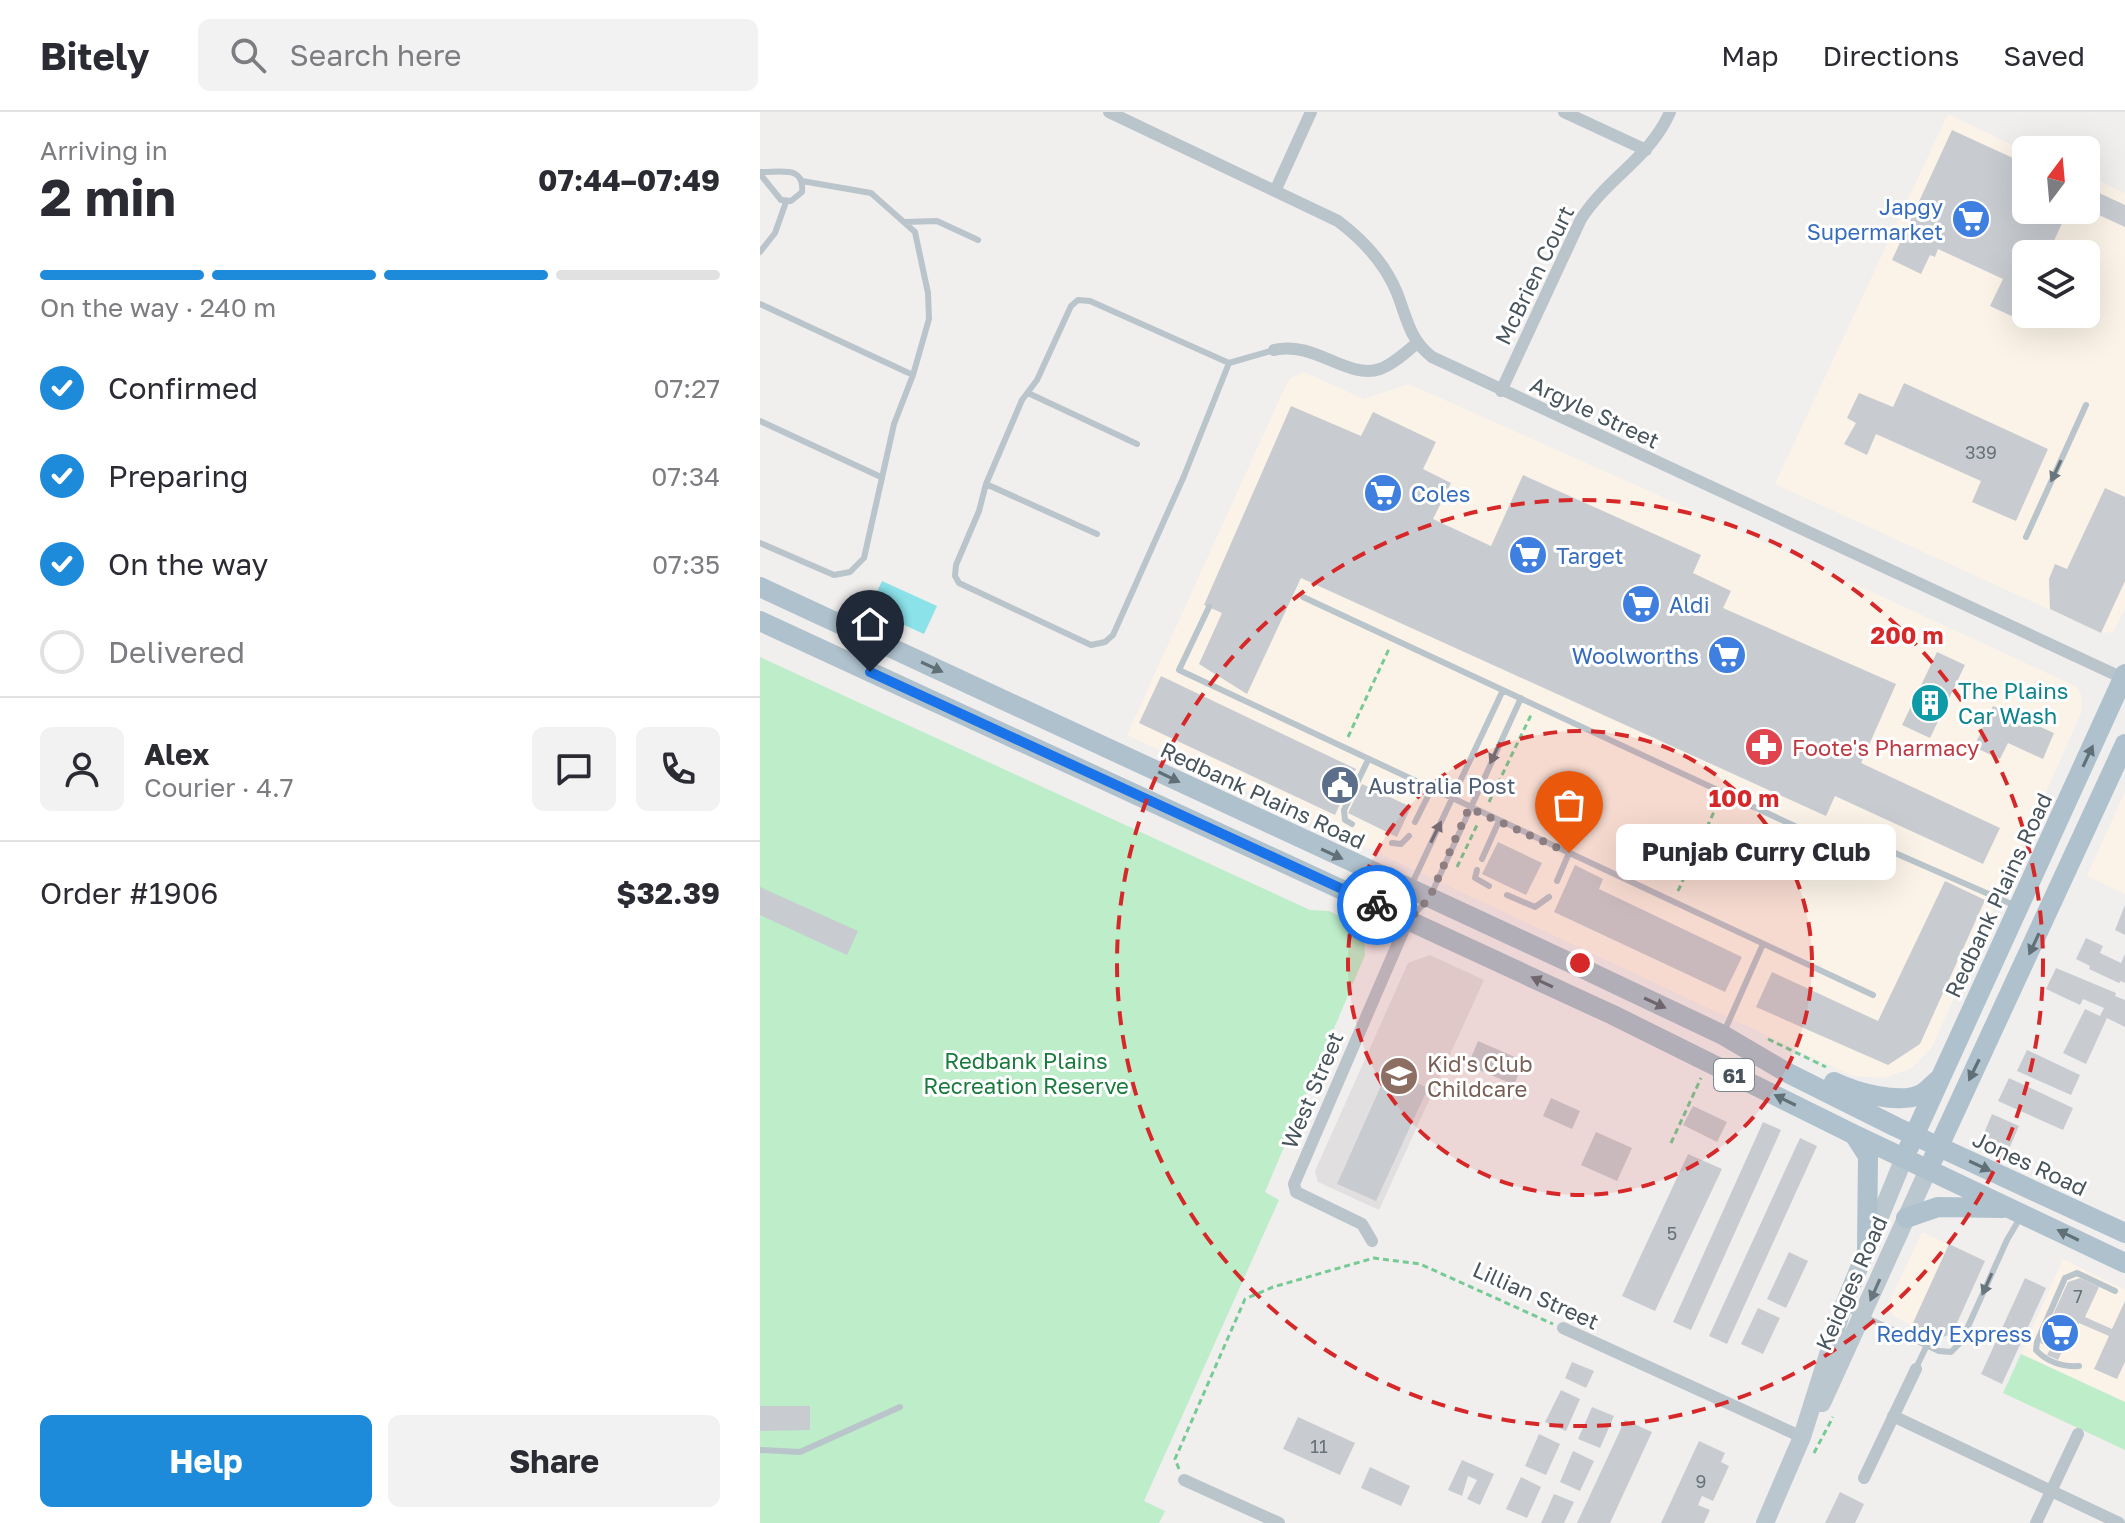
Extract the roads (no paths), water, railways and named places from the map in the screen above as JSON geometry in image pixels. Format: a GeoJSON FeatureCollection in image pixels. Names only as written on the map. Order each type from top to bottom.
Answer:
{"type":"FeatureCollection","features":[{"type":"Feature","properties":{"kind":"main road","name":"Redbank Plains Road"},"geometry":{"type":"LineString","coordinates":[[760,587],[1409,890],[1437,891],[1723,1035],[1752,1042],[1914,1136]]}},
{"type":"Feature","properties":{"kind":"main road","name":"61"},"geometry":{"type":"LineString","coordinates":[[760,621],[1613,1015],[1928,1170]]}},
{"type":"Feature","properties":{"kind":"main road","name":"Redbank Plains Road"},"geometry":{"type":"LineString","coordinates":[[1904,1158],[2124,677]]}},
{"type":"Feature","properties":{"kind":"main road"},"geometry":{"type":"LineString","coordinates":[[1938,1147],[2125,744]]}},
{"type":"Feature","properties":{"kind":"main road"},"geometry":{"type":"LineString","coordinates":[[2019,907],[2041,897],[2076,824],[2094,813]]}},
{"type":"Feature","properties":{"kind":"main road","name":"61"},"geometry":{"type":"LineString","coordinates":[[1752,1042],[1855,1092],[1906,1097],[1922,1094],[1941,1077]]}},
{"type":"Feature","properties":{"kind":"main road"},"geometry":{"type":"LineString","coordinates":[[1855,1135],[1868,1156],[1867,1248]]}},
{"type":"Feature","properties":{"kind":"main road","name":"Jones Road"},"geometry":{"type":"LineString","coordinates":[[1914,1136],[2125,1233]]}},
{"type":"Feature","properties":{"kind":"main road","name":"Keidges Road"},"geometry":{"type":"LineString","coordinates":[[1928,1170],[1938,1147]]}},
{"type":"Feature","properties":{"kind":"main road"},"geometry":{"type":"LineString","coordinates":[[1928,1170],[2125,1263]]}},
{"type":"Feature","properties":{"kind":"main road"},"geometry":{"type":"LineString","coordinates":[[1906,1218],[1938,1207],[2016,1212]]}},
{"type":"Feature","properties":{"kind":"street","name":"Argyle Street"},"geometry":{"type":"LineString","coordinates":[[1109,112],[1338,221],[1372,252],[1387,273],[1408,328],[1417,343],[1432,357],[2124,677]]}},
{"type":"Feature","properties":{"kind":"street"},"geometry":{"type":"LineString","coordinates":[[1276,189],[1311,112]]}},
{"type":"Feature","properties":{"kind":"street"},"geometry":{"type":"LineString","coordinates":[[1564,112],[1646,150]]}},
{"type":"Feature","properties":{"kind":"street","name":"McBrien Court"},"geometry":{"type":"LineString","coordinates":[[1501,391],[1581,219],[1594,199],[1646,150],[1670,112]]}},
{"type":"Feature","properties":{"kind":"street"},"geometry":{"type":"LineString","coordinates":[[1274,350],[1285,348],[1314,352],[1359,371],[1378,369],[1398,359],[1417,343]]}},
{"type":"Feature","properties":{"kind":"street","name":"West Street"},"geometry":{"type":"LineString","coordinates":[[1372,1241],[1362,1224],[1296,1192],[1294,1184],[1408,920]]}},
{"type":"Feature","properties":{"kind":"street","name":"Keidges Road"},"geometry":{"type":"LineString","coordinates":[[1765,1523],[1798,1444],[1843,1307],[1904,1158]]}},
{"type":"Feature","properties":{"kind":"street","name":"Keidges Road"},"geometry":{"type":"LineString","coordinates":[[1798,1444],[1822,1404],[1928,1170]]}},
{"type":"Feature","properties":{"kind":"street","name":"Lillian Street"},"geometry":{"type":"LineString","coordinates":[[1563,1328],[1798,1444]]}},
{"type":"Feature","properties":{"kind":"street"},"geometry":{"type":"LineString","coordinates":[[1864,1478],[1916,1369]]}},
{"type":"Feature","properties":{"kind":"street"},"geometry":{"type":"LineString","coordinates":[[1893,1416],[2123,1522]]}},
{"type":"Feature","properties":{"kind":"street"},"geometry":{"type":"LineString","coordinates":[[2036,1523],[2078,1434]]}},
{"type":"Feature","properties":{"kind":"street"},"geometry":{"type":"LineString","coordinates":[[1184,1480],[1279,1523]]}},
{"type":"Feature","properties":{"kind":"lane"},"geometry":{"type":"LineString","coordinates":[[760,173],[791,171],[802,181],[871,193],[915,232],[928,293],[929,319],[913,375],[894,424],[864,558],[850,572],[834,575],[760,543]]}},
{"type":"Feature","properties":{"kind":"lane"},"geometry":{"type":"LineString","coordinates":[[760,173],[777,198],[786,202],[800,196],[802,181]]}},
{"type":"Feature","properties":{"kind":"lane"},"geometry":{"type":"LineString","coordinates":[[760,252],[775,233],[786,202]]}},
{"type":"Feature","properties":{"kind":"lane"},"geometry":{"type":"LineString","coordinates":[[904,222],[937,221],[978,240]]}},
{"type":"Feature","properties":{"kind":"lane"},"geometry":{"type":"LineString","coordinates":[[1229,363],[1184,476],[1113,635],[1105,642],[1091,645],[959,583],[955,576],[956,565],[979,511],[986,484],[1022,400],[1037,380],[1071,306],[1078,300],[1090,301],[1229,363],[1274,350]]}},
{"type":"Feature","properties":{"kind":"lane"},"geometry":{"type":"LineString","coordinates":[[760,304],[913,375]]}},
{"type":"Feature","properties":{"kind":"lane"},"geometry":{"type":"LineString","coordinates":[[1028,393],[1137,444]]}},
{"type":"Feature","properties":{"kind":"lane"},"geometry":{"type":"LineString","coordinates":[[2026,537],[2086,405]]}},
{"type":"Feature","properties":{"kind":"lane"},"geometry":{"type":"LineString","coordinates":[[760,421],[881,477]]}},
{"type":"Feature","properties":{"kind":"lane"},"geometry":{"type":"LineString","coordinates":[[986,484],[1097,534]]}},
{"type":"Feature","properties":{"kind":"lane"},"geometry":{"type":"LineString","coordinates":[[1303,597],[1829,842],[1879,846],[2019,907]]}},
{"type":"Feature","properties":{"kind":"lane"},"geometry":{"type":"LineString","coordinates":[[1209,607],[1179,670],[1873,995]]}},
{"type":"Feature","properties":{"kind":"lane"},"geometry":{"type":"LineString","coordinates":[[1408,920],[1409,890],[1503,690]]}},
{"type":"Feature","properties":{"kind":"lane"},"geometry":{"type":"LineString","coordinates":[[1408,920],[1437,891],[1469,808],[1521,698]]}},
{"type":"Feature","properties":{"kind":"lane"},"geometry":{"type":"LineString","coordinates":[[1352,824],[1345,820],[1344,810],[1368,760]]}},
{"type":"Feature","properties":{"kind":"lane"},"geometry":{"type":"LineString","coordinates":[[1415,822],[1431,790]]}},
{"type":"Feature","properties":{"kind":"lane"},"geometry":{"type":"LineString","coordinates":[[1482,859],[1499,821]]}},
{"type":"Feature","properties":{"kind":"lane"},"geometry":{"type":"LineString","coordinates":[[1392,843],[1401,844],[1409,836]]}},
{"type":"Feature","properties":{"kind":"lane"},"geometry":{"type":"LineString","coordinates":[[1557,881],[1569,853]]}},
{"type":"Feature","properties":{"kind":"lane"},"geometry":{"type":"LineString","coordinates":[[1477,870],[1475,878],[1489,886]]}},
{"type":"Feature","properties":{"kind":"lane"},"geometry":{"type":"LineString","coordinates":[[1507,895],[1535,907],[1549,897]]}},
{"type":"Feature","properties":{"kind":"lane"},"geometry":{"type":"LineString","coordinates":[[1723,1035],[1763,944]]}},
{"type":"Feature","properties":{"kind":"lane"},"geometry":{"type":"LineString","coordinates":[[1843,1307],[1946,1353],[1956,1349],[2007,1240],[2016,1212]]}},
{"type":"Feature","properties":{"kind":"lane"},"geometry":{"type":"LineString","coordinates":[[2079,1366],[2065,1367],[2039,1355],[2036,1350],[2065,1278],[2077,1273],[2115,1291]]}},
{"type":"Feature","properties":{"kind":"lane"},"geometry":{"type":"LineString","coordinates":[[1916,1369],[1927,1345]]}},
{"type":"Feature","properties":{"kind":"lane"},"geometry":{"type":"LineString","coordinates":[[760,1450],[800,1452],[900,1407]]}},
{"type":"Feature","properties":{"kind":"water"},"geometry":{"type":"Polygon","coordinates":[[[882,581],[937,606],[924,634],[869,609],[882,581]]]}},
{"type":"Feature","properties":{"kind":"place","name":"Japgy Supermarket"},"geometry":{"type":"Point","coordinates":[1971,219]}},
{"type":"Feature","properties":{"kind":"place","name":"Coles"},"geometry":{"type":"Point","coordinates":[1383,493]}},
{"type":"Feature","properties":{"kind":"place","name":"Target"},"geometry":{"type":"Point","coordinates":[1528,555]}},
{"type":"Feature","properties":{"kind":"place","name":"Aldi"},"geometry":{"type":"Point","coordinates":[1641,604]}},
{"type":"Feature","properties":{"kind":"place","name":"Woolworths"},"geometry":{"type":"Point","coordinates":[1727,655]}},
{"type":"Feature","properties":{"kind":"place","name":"The Plains Car Wash"},"geometry":{"type":"Point","coordinates":[1930,703]}},
{"type":"Feature","properties":{"kind":"place","name":"Foote's Pharmacy"},"geometry":{"type":"Point","coordinates":[1764,747]}},
{"type":"Feature","properties":{"kind":"place","name":"Australia Post"},"geometry":{"type":"Point","coordinates":[1340,785]}},
{"type":"Feature","properties":{"kind":"place","name":"Punjab Curry Club"},"geometry":{"type":"Point","coordinates":[1569,853]}},
{"type":"Feature","properties":{"kind":"place","name":"Kid's Club Childcare"},"geometry":{"type":"Point","coordinates":[1399,1076]}},
{"type":"Feature","properties":{"kind":"place","name":"Reddy Express"},"geometry":{"type":"Point","coordinates":[2060,1333]}},
{"type":"Feature","properties":{"kind":"park label","name":"Redbank Plains Recreation Reserve"},"geometry":{"type":"Point","coordinates":[1026,1072]}}]}
